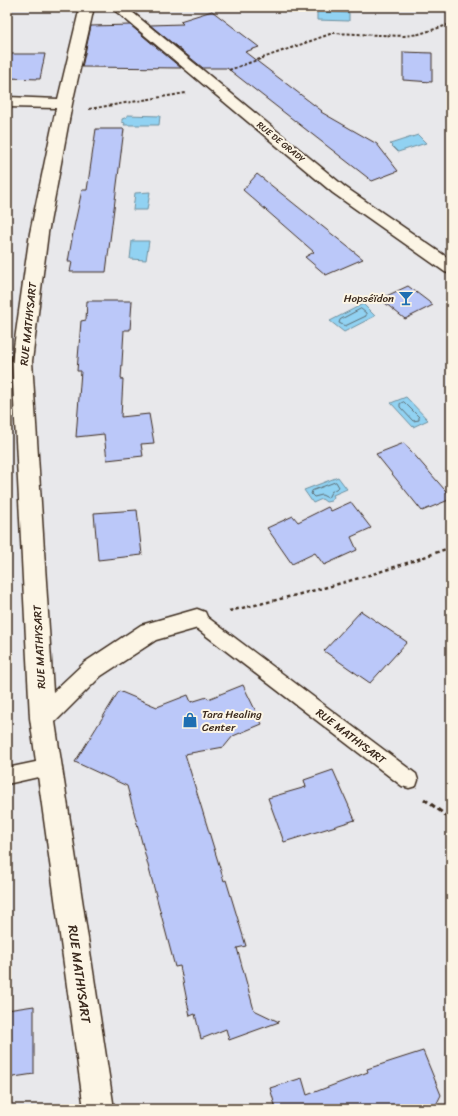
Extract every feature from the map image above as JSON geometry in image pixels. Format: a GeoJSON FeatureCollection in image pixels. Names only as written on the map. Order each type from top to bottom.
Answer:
{"type":"FeatureCollection","features":[{"type":"Feature","properties":{"kind":"street","name":"RUE MATHYSART"},"geometry":{"type":"LineString","coordinates":[[87,7],[63,109],[15,363],[42,718],[99,1109]]}},
{"type":"Feature","properties":{"kind":"street","name":"RUE DE GRADY"},"geometry":{"type":"LineString","coordinates":[[118,7],[339,190],[451,268]]}},
{"type":"Feature","properties":{"kind":"street"},"geometry":{"type":"LineString","coordinates":[[7,102],[63,109]]}},
{"type":"Feature","properties":{"kind":"street"},"geometry":{"type":"LineString","coordinates":[[42,718],[93,669],[149,632],[197,619]]}},
{"type":"Feature","properties":{"kind":"lane","name":"RUE MATHYSART"},"geometry":{"type":"LineString","coordinates":[[197,619],[409,780]]}},
{"type":"Feature","properties":{"kind":"lane"},"geometry":{"type":"LineString","coordinates":[[7,776],[50,767]]}},
{"type":"Feature","properties":{"kind":"path"},"geometry":{"type":"LineString","coordinates":[[63,109],[209,83],[333,33],[409,35],[420,34],[451,24]]}},
{"type":"Feature","properties":{"kind":"path"},"geometry":{"type":"LineString","coordinates":[[197,619],[295,596],[366,577],[451,547]]}},
{"type":"Feature","properties":{"kind":"path"},"geometry":{"type":"LineString","coordinates":[[409,780],[413,790],[451,819]]}},
{"type":"Feature","properties":{"kind":"water"},"geometry":{"type":"Polygon","coordinates":[[[317,11],[349,13],[349,21],[317,20],[317,11]]]}},
{"type":"Feature","properties":{"kind":"water"},"geometry":{"type":"Polygon","coordinates":[[[127,115],[160,116],[159,125],[124,125],[125,123],[122,122],[122,119],[127,117],[127,115]]]}},
{"type":"Feature","properties":{"kind":"water"},"geometry":{"type":"Polygon","coordinates":[[[418,135],[426,143],[398,152],[390,144],[418,135]]]}},
{"type":"Feature","properties":{"kind":"water"},"geometry":{"type":"Polygon","coordinates":[[[150,192],[147,210],[133,210],[135,193],[150,192]]]}},
{"type":"Feature","properties":{"kind":"water"},"geometry":{"type":"Polygon","coordinates":[[[132,241],[149,241],[146,260],[130,259],[132,241]]]}},
{"type":"Feature","properties":{"kind":"water"},"geometry":{"type":"Polygon","coordinates":[[[363,304],[375,316],[344,332],[330,321],[363,304]]]}},
{"type":"Feature","properties":{"kind":"water"},"geometry":{"type":"Polygon","coordinates":[[[406,397],[428,420],[413,427],[391,403],[406,397]]]}},
{"type":"Feature","properties":{"kind":"water"},"geometry":{"type":"Polygon","coordinates":[[[338,477],[347,489],[333,495],[334,497],[331,501],[326,502],[322,499],[313,503],[304,490],[338,477]]]}},
{"type":"Feature","properties":{"kind":"building"},"geometry":{"type":"Polygon","coordinates":[[[212,11],[259,47],[245,52],[322,111],[321,112],[377,144],[398,171],[372,181],[227,68],[203,68],[150,25],[183,24],[180,21],[212,11]]]}},
{"type":"Feature","properties":{"kind":"building"},"geometry":{"type":"Polygon","coordinates":[[[130,25],[181,68],[82,67],[91,26],[130,25]]]}},
{"type":"Feature","properties":{"kind":"building"},"geometry":{"type":"Polygon","coordinates":[[[403,52],[432,53],[432,82],[403,80],[403,52]]]}},
{"type":"Feature","properties":{"kind":"building"},"geometry":{"type":"Polygon","coordinates":[[[7,54],[45,54],[40,79],[7,78],[7,54]]]}},
{"type":"Feature","properties":{"kind":"building"},"geometry":{"type":"Polygon","coordinates":[[[96,129],[124,129],[106,272],[70,272],[72,262],[68,262],[74,227],[82,190],[87,190],[96,129]]]}},
{"type":"Feature","properties":{"kind":"building"},"geometry":{"type":"Polygon","coordinates":[[[257,174],[363,259],[326,275],[305,257],[314,252],[243,190],[257,174]]]}},
{"type":"Feature","properties":{"kind":"building"},"geometry":{"type":"Polygon","coordinates":[[[408,286],[433,305],[405,319],[380,299],[408,286]]]}},
{"type":"Feature","properties":{"kind":"building"},"geometry":{"type":"Polygon","coordinates":[[[87,301],[132,301],[130,330],[124,330],[121,379],[123,379],[121,417],[149,414],[154,443],[141,444],[143,456],[107,460],[104,434],[76,437],[81,371],[77,371],[81,321],[86,320],[87,301]]]}},
{"type":"Feature","properties":{"kind":"building"},"geometry":{"type":"Polygon","coordinates":[[[404,443],[451,497],[451,499],[422,511],[376,454],[404,443]]]}},
{"type":"Feature","properties":{"kind":"building"},"geometry":{"type":"Polygon","coordinates":[[[351,502],[371,528],[351,537],[357,550],[324,565],[315,553],[292,564],[267,528],[293,516],[298,522],[328,507],[331,511],[351,502]]]}},
{"type":"Feature","properties":{"kind":"building"},"geometry":{"type":"Polygon","coordinates":[[[137,510],[142,555],[98,560],[94,513],[137,510]]]}},
{"type":"Feature","properties":{"kind":"building"},"geometry":{"type":"Polygon","coordinates":[[[361,611],[407,642],[370,683],[324,651],[361,611]]]}},
{"type":"Feature","properties":{"kind":"building"},"geometry":{"type":"Polygon","coordinates":[[[243,685],[262,724],[233,736],[224,747],[185,754],[224,881],[226,880],[246,946],[237,948],[254,1010],[279,1022],[229,1040],[226,1029],[201,1039],[195,1014],[190,1016],[180,966],[175,967],[127,786],[75,762],[119,691],[157,707],[188,695],[191,702],[207,697],[208,699],[243,685]]]}},
{"type":"Feature","properties":{"kind":"building"},"geometry":{"type":"Polygon","coordinates":[[[333,770],[355,820],[284,842],[268,798],[306,787],[304,780],[333,770]]]}},
{"type":"Feature","properties":{"kind":"building"},"geometry":{"type":"Polygon","coordinates":[[[34,1006],[34,1074],[7,1078],[7,1010],[34,1006]]]}},
{"type":"Feature","properties":{"kind":"building"},"geometry":{"type":"Polygon","coordinates":[[[423,1051],[441,1095],[434,1109],[276,1109],[270,1088],[302,1078],[307,1095],[368,1072],[367,1069],[423,1051]]]}},
{"type":"Feature","properties":{"kind":"place","name":"Hopséïdon"},"geometry":{"type":"Point","coordinates":[406,298]}},
{"type":"Feature","properties":{"kind":"place","name":"Tara Healing Center"},"geometry":{"type":"Point","coordinates":[190,720]}}]}
